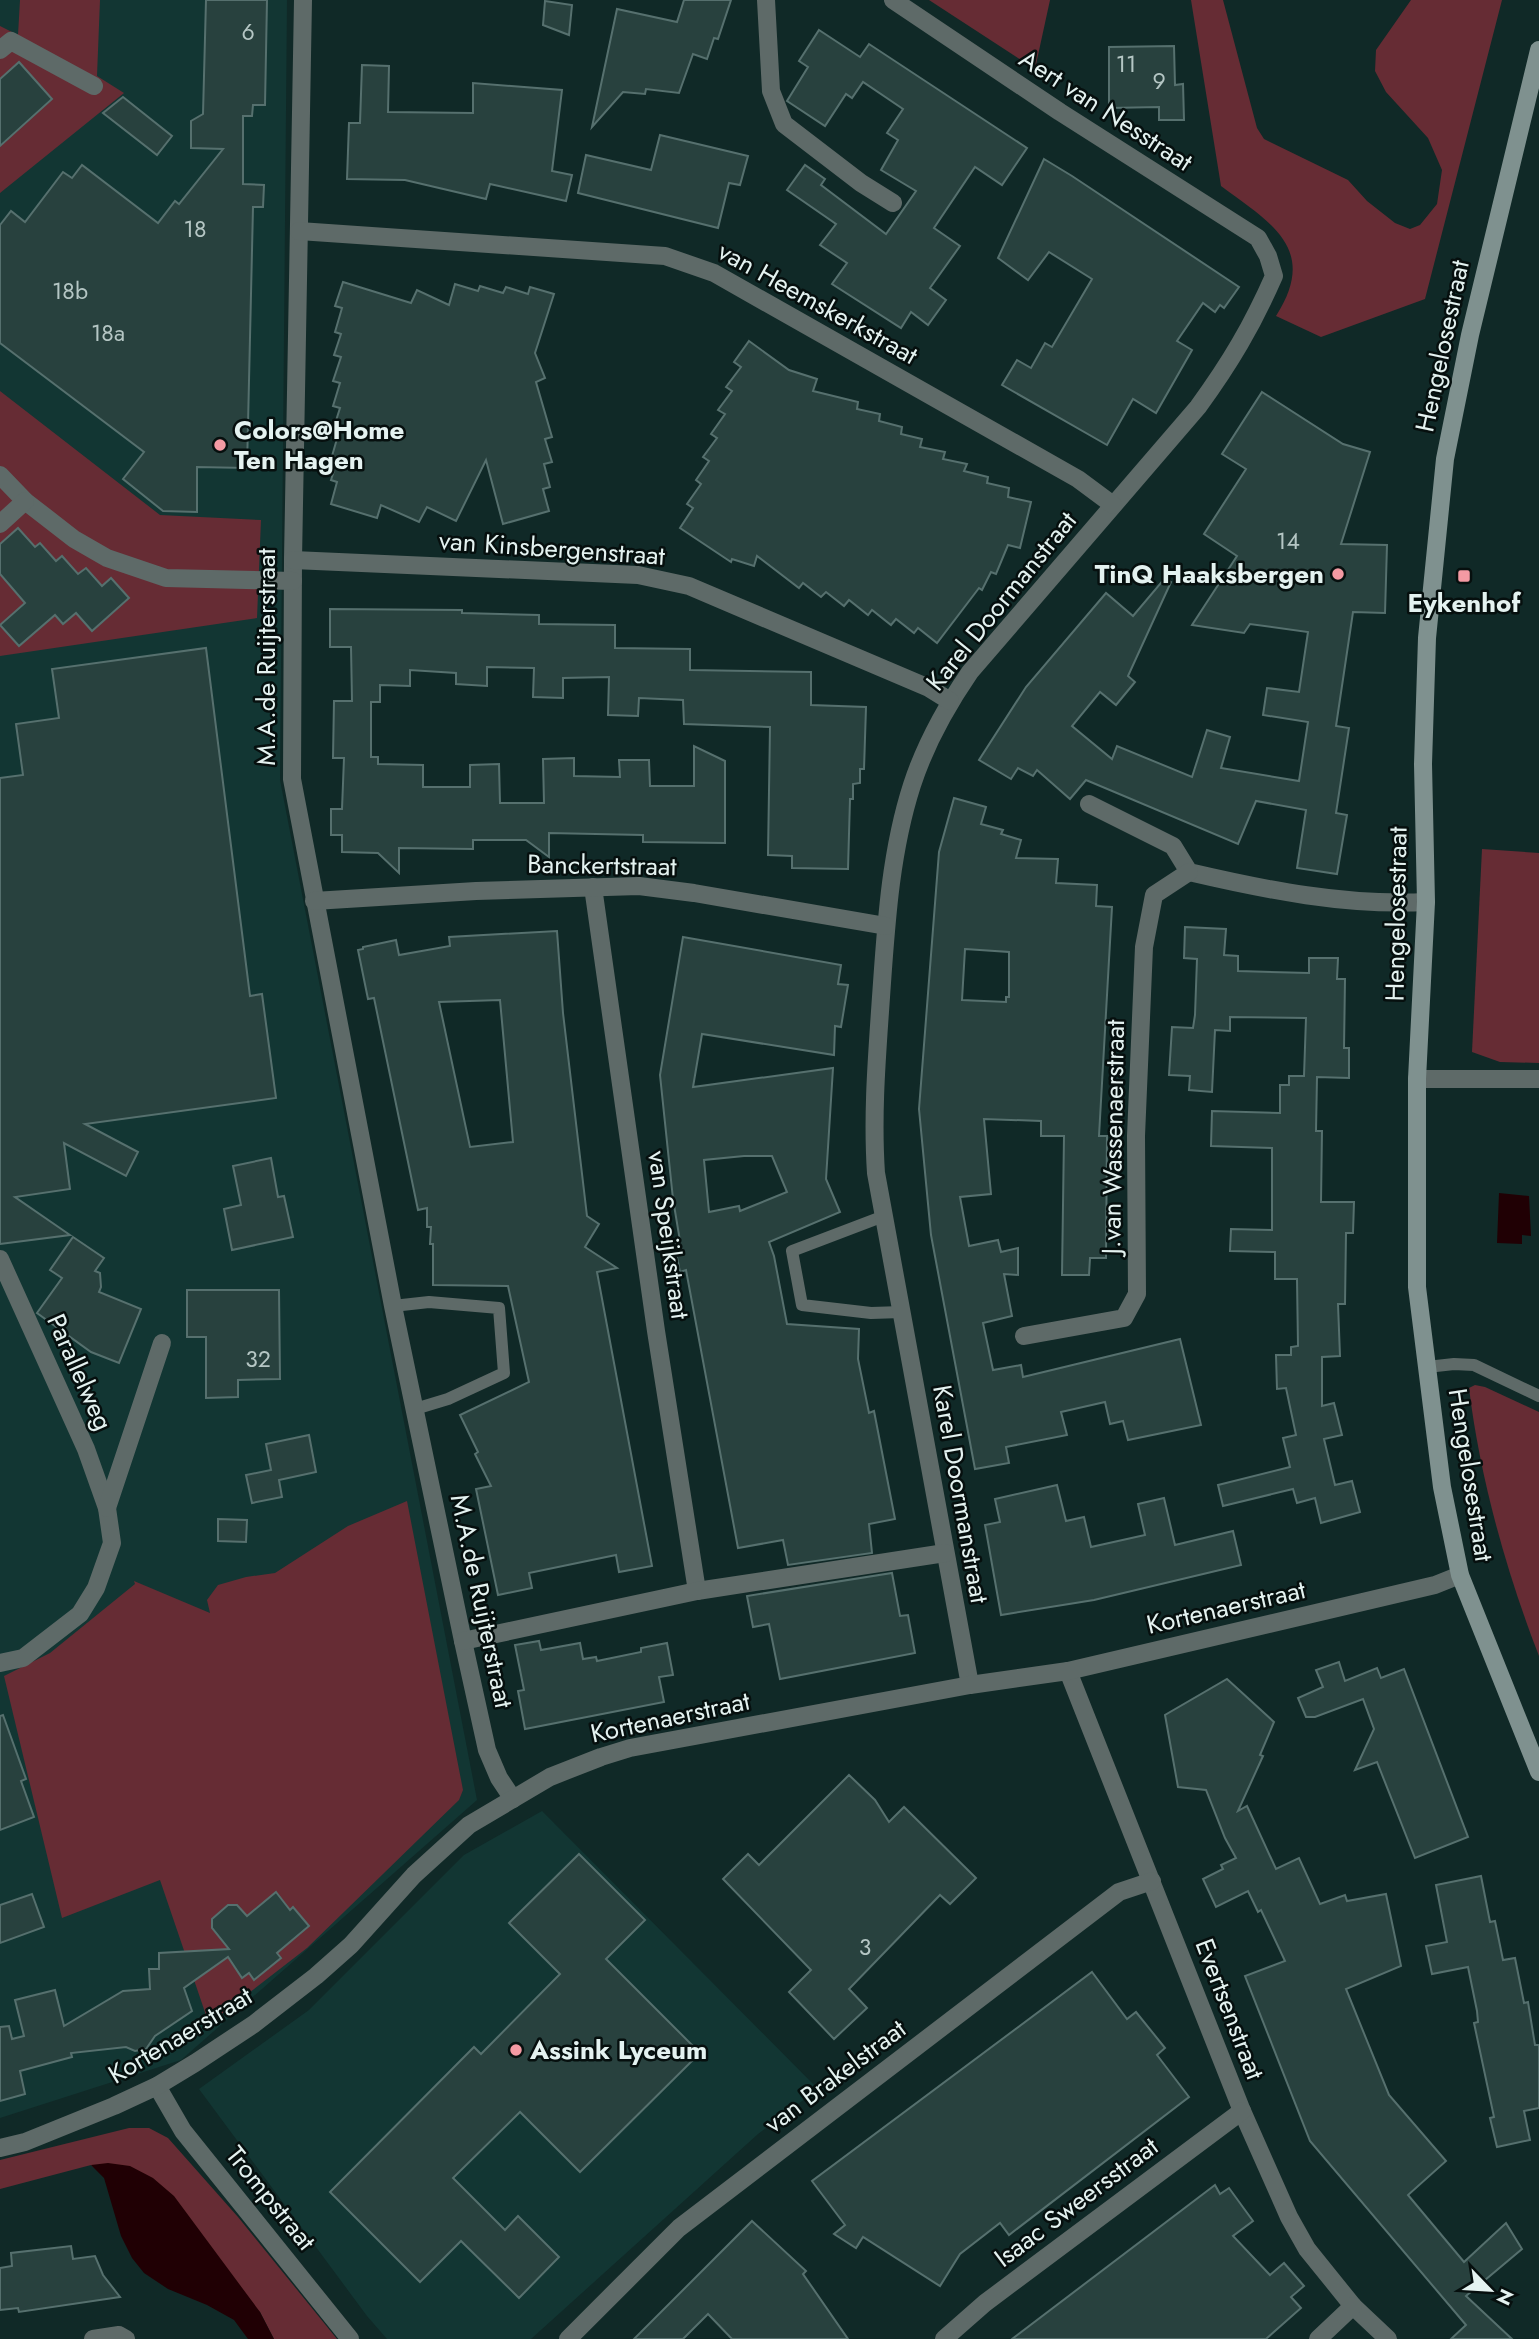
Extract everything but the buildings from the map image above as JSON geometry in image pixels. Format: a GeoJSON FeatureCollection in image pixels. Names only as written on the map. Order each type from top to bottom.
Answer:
{"type":"FeatureCollection","features":[{"type":"Feature","properties":{"kind":"main road","name":"Hengelosestraat"},"geometry":{"type":"LineString","coordinates":[[1539,50],[1469,335],[1445,459],[1427,638],[1423,764],[1426,902],[1417,1079],[1417,1287],[1442,1487],[1460,1575],[1539,1772]]}},
{"type":"Feature","properties":{"kind":"street","name":"M.A.de Ruijterstraat"},"geometry":{"type":"LineString","coordinates":[[303,0],[292,779],[393,1306],[463,1641],[487,1750],[499,1778],[513,1799]]}},
{"type":"Feature","properties":{"kind":"street"},"geometry":{"type":"LineString","coordinates":[[766,0],[771,91],[784,124],[861,183],[893,203]]}},
{"type":"Feature","properties":{"kind":"street","name":"Aert van Nesstraat"},"geometry":{"type":"LineString","coordinates":[[892,0],[1060,112],[1258,238],[1268,256],[1274,276]]}},
{"type":"Feature","properties":{"kind":"street"},"geometry":{"type":"LineString","coordinates":[[0,50],[11,41],[94,86]]}},
{"type":"Feature","properties":{"kind":"street","name":"van Heemskerkstraat"},"geometry":{"type":"LineString","coordinates":[[299,231],[665,256],[714,273],[1078,478],[1113,505]]}},
{"type":"Feature","properties":{"kind":"street","name":"Karel Doormanstraat"},"geometry":{"type":"LineString","coordinates":[[970,1685],[876,1173],[873,1132],[886,926],[903,817],[923,756],[950,701],[970,672],[1198,407],[1253,324],[1274,276]]}},
{"type":"Feature","properties":{"kind":"street"},"geometry":{"type":"LineString","coordinates":[[0,475],[25,501],[74,539],[107,558],[166,578],[293,581]]}},
{"type":"Feature","properties":{"kind":"street"},"geometry":{"type":"LineString","coordinates":[[0,524],[25,501]]}},
{"type":"Feature","properties":{"kind":"street","name":"van Kinsbergenstraat"},"geometry":{"type":"LineString","coordinates":[[293,560],[638,575],[689,586],[929,688],[950,701]]}},
{"type":"Feature","properties":{"kind":"street"},"geometry":{"type":"LineString","coordinates":[[1089,804],[1173,846],[1189,872],[1277,892],[1395,904],[1426,902]]}},
{"type":"Feature","properties":{"kind":"street","name":"J.van Wassenaerstraat"},"geometry":{"type":"LineString","coordinates":[[1024,1336],[1124,1318],[1137,1294],[1136,1136],[1144,947],[1154,895],[1189,872]]}},
{"type":"Feature","properties":{"kind":"street","name":"Banckertstraat"},"geometry":{"type":"LineString","coordinates":[[314,901],[639,886],[886,926]]}},
{"type":"Feature","properties":{"kind":"street","name":"van Speijkstraat"},"geometry":{"type":"LineString","coordinates":[[593,887],[656,1331],[697,1591]]}},
{"type":"Feature","properties":{"kind":"street"},"geometry":{"type":"LineString","coordinates":[[1417,1079],[1539,1079]]}},
{"type":"Feature","properties":{"kind":"street","name":"Parallelweg"},"geometry":{"type":"LineString","coordinates":[[0,1259],[86,1449],[107,1508],[112,1543],[96,1588],[80,1614],[23,1658],[0,1663]]}},
{"type":"Feature","properties":{"kind":"street","name":"Parallelweg"},"geometry":{"type":"LineString","coordinates":[[107,1508],[162,1343]]}},
{"type":"Feature","properties":{"kind":"street"},"geometry":{"type":"LineString","coordinates":[[463,1641],[697,1591],[944,1553]]}},
{"type":"Feature","properties":{"kind":"street","name":"Kortenaerstraat"},"geometry":{"type":"LineString","coordinates":[[0,2148],[51,2132],[157,2086],[254,2024],[351,1945],[414,1875],[469,1825],[550,1777],[629,1748],[970,1685],[1069,1671],[1435,1585],[1460,1575]]}},
{"type":"Feature","properties":{"kind":"street","name":"Evertsenstraat"},"geometry":{"type":"LineString","coordinates":[[1069,1671],[1242,2111],[1289,2217],[1307,2249],[1353,2306],[1388,2339]]}},
{"type":"Feature","properties":{"kind":"street","name":"van Brakelstraat"},"geometry":{"type":"LineString","coordinates":[[568,2339],[679,2228],[1119,1892],[1152,1881]]}},
{"type":"Feature","properties":{"kind":"street","name":"Trompstraat"},"geometry":{"type":"LineString","coordinates":[[157,2086],[183,2131],[350,2339]]}},
{"type":"Feature","properties":{"kind":"street","name":"Isaac Sweersstraat"},"geometry":{"type":"LineString","coordinates":[[944,2339],[985,2303],[1242,2111]]}},
{"type":"Feature","properties":{"kind":"street"},"geometry":{"type":"LineString","coordinates":[[1318,2339],[1353,2306]]}},
{"type":"Feature","properties":{"kind":"street"},"geometry":{"type":"LineString","coordinates":[[93,2339],[119,2335],[126,2339]]}},
{"type":"Feature","properties":{"kind":"lane"},"geometry":{"type":"LineString","coordinates":[[884,1216],[792,1251],[802,1305],[871,1313],[902,1312]]}},
{"type":"Feature","properties":{"kind":"lane"},"geometry":{"type":"LineString","coordinates":[[393,1306],[429,1302],[499,1308],[504,1373],[448,1399],[415,1409]]}},
{"type":"Feature","properties":{"kind":"lane"},"geometry":{"type":"LineString","coordinates":[[1427,1367],[1474,1365],[1539,1396]]}},
{"type":"Feature","properties":{"kind":"shaded area"},"geometry":{"type":"Polygon","coordinates":[[[0,0],[287,0],[280,780],[477,1800],[181,2060],[0,2118],[0,0]]]}},
{"type":"Feature","properties":{"kind":"shaded area"},"geometry":{"type":"Polygon","coordinates":[[[20,0],[100,0],[97,76],[124,93],[0,193],[0,26],[18,35],[20,0]]]}},
{"type":"Feature","properties":{"kind":"shaded area"},"geometry":{"type":"Polygon","coordinates":[[[929,0],[1050,0],[1035,69],[929,0]]]}},
{"type":"Feature","properties":{"kind":"shaded area"},"geometry":{"type":"Polygon","coordinates":[[[1191,0],[1223,0],[1257,128],[1264,139],[1348,180],[1367,201],[1395,223],[1410,229],[1420,225],[1437,204],[1442,170],[1428,138],[1386,92],[1375,71],[1376,50],[1411,0],[1502,0],[1425,299],[1321,337],[1276,316],[1288,293],[1293,273],[1291,255],[1272,226],[1221,186],[1191,0]]]}},
{"type":"Feature","properties":{"kind":"shaded area"},"geometry":{"type":"Polygon","coordinates":[[[0,391],[160,515],[261,520],[257,618],[0,656],[0,391]]]}},
{"type":"Feature","properties":{"kind":"shaded area"},"geometry":{"type":"Polygon","coordinates":[[[1482,849],[1539,853],[1539,1063],[1500,1062],[1472,1052],[1482,849]]]}},
{"type":"Feature","properties":{"kind":"shaded area"},"geometry":{"type":"Polygon","coordinates":[[[1499,1193],[1529,1196],[1531,1236],[1522,1235],[1522,1244],[1497,1243],[1499,1193]]]}},
{"type":"Feature","properties":{"kind":"shaded area"},"geometry":{"type":"Polygon","coordinates":[[[1475,1385],[1539,1412],[1539,1656],[1505,1558],[1487,1490],[1469,1388],[1475,1385]]]}},
{"type":"Feature","properties":{"kind":"shaded area"},"geometry":{"type":"Polygon","coordinates":[[[407,1501],[463,1790],[459,1800],[307,1948],[209,2024],[160,1880],[62,1918],[4,1676],[50,1653],[135,1584],[134,1581],[210,1613],[207,1600],[218,1585],[275,1573],[348,1526],[407,1501]]]}},
{"type":"Feature","properties":{"kind":"shaded area","name":"Assink Lyceum"},"geometry":{"type":"Polygon","coordinates":[[[542,1811],[818,2089],[758,2134],[531,2339],[387,2339],[367,2316],[199,2089],[309,2010],[464,1855],[542,1811]]]}},
{"type":"Feature","properties":{"kind":"shaded area"},"geometry":{"type":"Polygon","coordinates":[[[129,2128],[149,2128],[168,2138],[238,2217],[337,2339],[274,2339],[260,2312],[91,2165],[0,2189],[0,2160],[129,2128]]]}},
{"type":"Feature","properties":{"kind":"shaded area"},"geometry":{"type":"Polygon","coordinates":[[[108,2163],[130,2166],[153,2178],[174,2196],[260,2312],[274,2339],[248,2339],[234,2320],[168,2289],[144,2273],[132,2258],[121,2236],[104,2178],[91,2165],[108,2163]]]}},
{"type":"Feature","properties":{"kind":"place","name":"Colors@Home Ten Hagen"},"geometry":{"type":"Point","coordinates":[220,445]}},
{"type":"Feature","properties":{"kind":"place","name":"TinQ Haaksbergen"},"geometry":{"type":"Point","coordinates":[1338,574]}},
{"type":"Feature","properties":{"kind":"place","name":"Eykenhof"},"geometry":{"type":"Point","coordinates":[1464,576]}},
{"type":"Feature","properties":{"kind":"place","name":"Assink Lyceum"},"geometry":{"type":"Point","coordinates":[516,2050]}}]}
